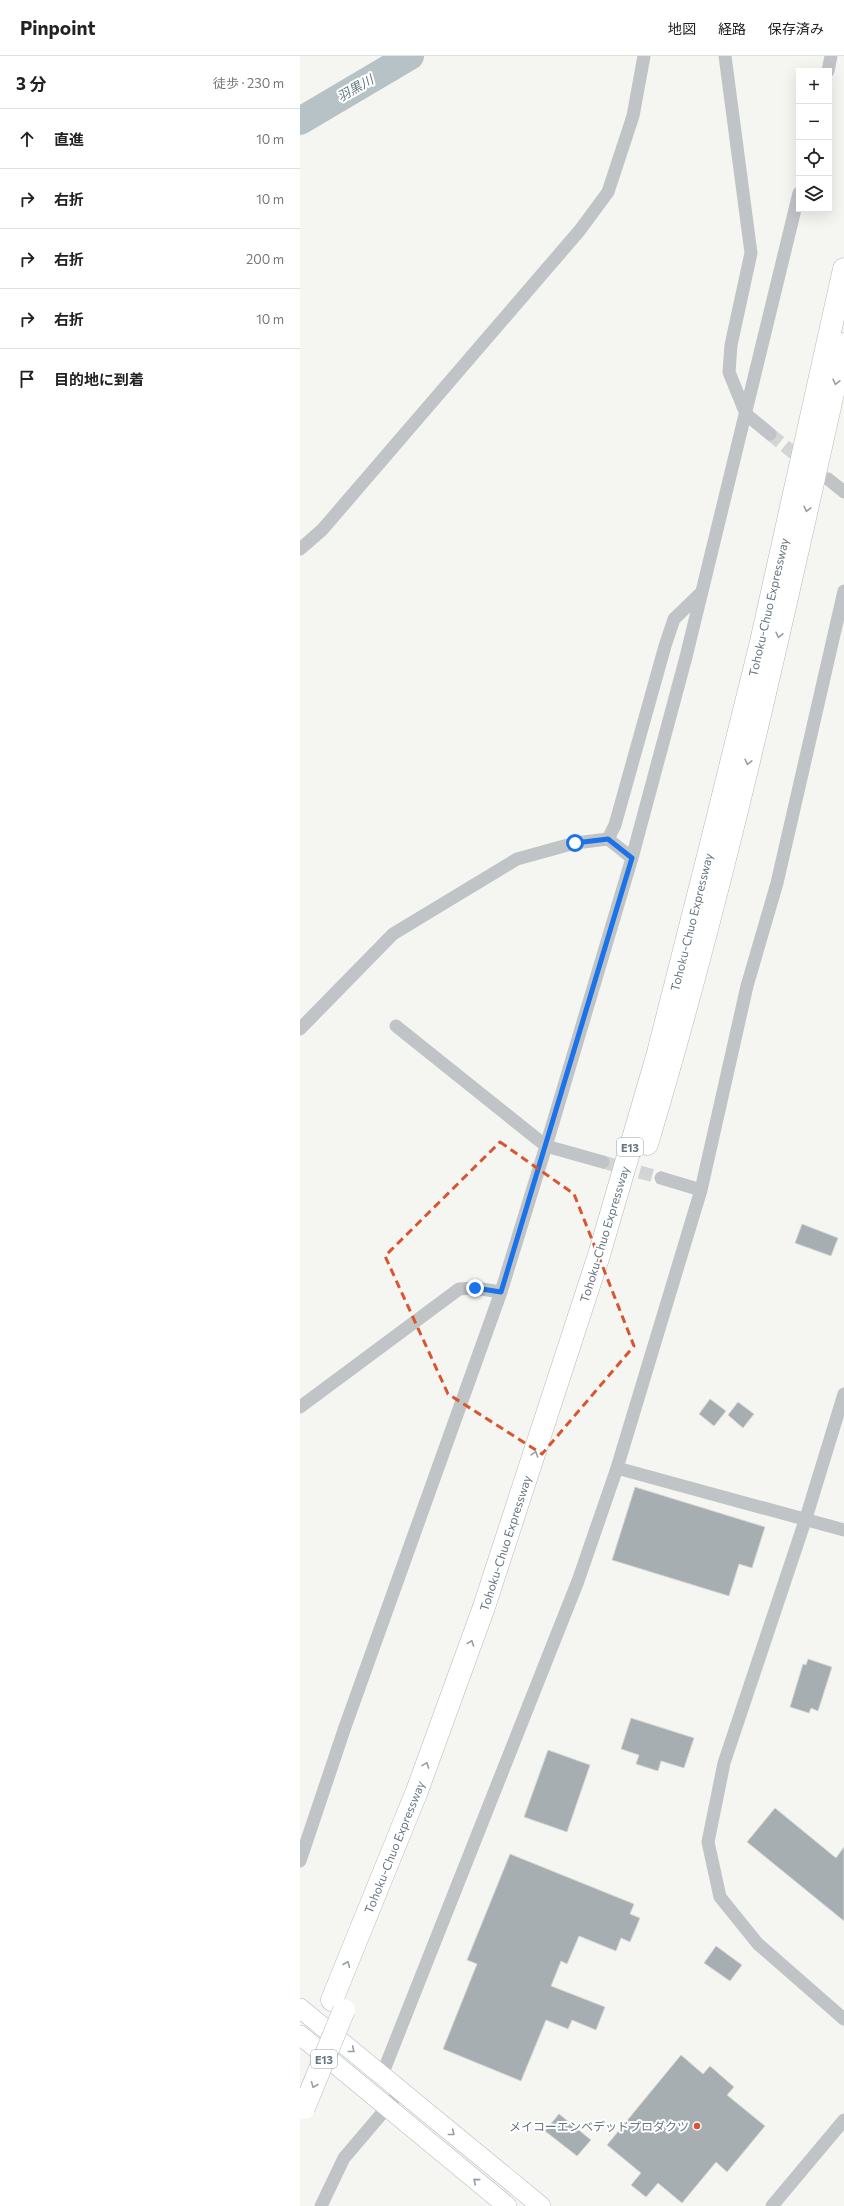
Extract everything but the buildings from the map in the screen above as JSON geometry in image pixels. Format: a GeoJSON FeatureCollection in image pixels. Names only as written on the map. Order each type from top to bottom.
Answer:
{"type":"FeatureCollection","features":[{"type":"Feature","properties":{"kind":"highway","name":"Tohoku-Chuo Expressway"},"geometry":{"type":"LineString","coordinates":[[302,2113],[338,2005],[484,1607],[599,1255],[658,1053],[761,642],[844,269]]}},
{"type":"Feature","properties":{"kind":"highway","name":"Tohoku-Chuo Expressway"},"geometry":{"type":"LineString","coordinates":[[300,2079],[338,2005],[430,1795],[493,1626],[563,1418],[679,1038],[774,658],[844,344]]}},
{"type":"Feature","properties":{"kind":"street"},"geometry":{"type":"LineString","coordinates":[[300,550],[322,530],[580,230],[608,192],[633,116],[644,56]]}},
{"type":"Feature","properties":{"kind":"street"},"geometry":{"type":"LineString","coordinates":[[725,56],[751,253],[731,345],[729,372],[746,414],[770,434]]}},
{"type":"Feature","properties":{"kind":"street"},"geometry":{"type":"LineString","coordinates":[[829,68],[831,56]]}},
{"type":"Feature","properties":{"kind":"street"},"geometry":{"type":"LineString","coordinates":[[300,1861],[345,1727],[501,1292],[546,1146],[632,858],[702,592],[796,206]]}},
{"type":"Feature","properties":{"kind":"street"},"geometry":{"type":"LineString","coordinates":[[828,479],[844,492]]}},
{"type":"Feature","properties":{"kind":"street"},"geometry":{"type":"LineString","coordinates":[[382,2075],[578,1581],[617,1468],[701,1190],[747,986],[777,883],[844,591]]}},
{"type":"Feature","properties":{"kind":"street"},"geometry":{"type":"LineString","coordinates":[[608,839],[615,825],[665,646],[674,619],[702,592]]}},
{"type":"Feature","properties":{"kind":"street"},"geometry":{"type":"LineString","coordinates":[[300,1029],[393,934],[517,859],[575,843],[608,839],[632,858]]}},
{"type":"Feature","properties":{"kind":"street"},"geometry":{"type":"LineString","coordinates":[[396,1026],[546,1146],[603,1162]]}},
{"type":"Feature","properties":{"kind":"street"},"geometry":{"type":"LineString","coordinates":[[661,1178],[701,1190]]}},
{"type":"Feature","properties":{"kind":"street"},"geometry":{"type":"LineString","coordinates":[[300,1407],[459,1289],[475,1288],[501,1292]]}},
{"type":"Feature","properties":{"kind":"street"},"geometry":{"type":"LineString","coordinates":[[844,1394],[806,1518],[724,1763],[708,1842],[720,1897],[758,1944],[844,2019]]}},
{"type":"Feature","properties":{"kind":"street"},"geometry":{"type":"LineString","coordinates":[[617,1468],[806,1518],[844,1530]]}},
{"type":"Feature","properties":{"kind":"street"},"geometry":{"type":"LineString","coordinates":[[300,2008],[541,2206]]}},
{"type":"Feature","properties":{"kind":"street"},"geometry":{"type":"LineString","coordinates":[[300,2035],[506,2206]]}},
{"type":"Feature","properties":{"kind":"street"},"geometry":{"type":"LineString","coordinates":[[321,2206],[344,2158],[401,2091]]}},
{"type":"Feature","properties":{"kind":"street"},"geometry":{"type":"LineString","coordinates":[[772,2206],[844,2120]]}},
{"type":"Feature","properties":{"kind":"highlighted area"},"geometry":{"type":"Polygon","coordinates":[[[500,1142],[574,1194],[634,1346],[542,1454],[448,1394],[385,1256],[500,1142]]]}},
{"type":"Feature","properties":{"kind":"waterway","name":"羽黒川"},"geometry":{"type":"LineString","coordinates":[[300,121],[410,56]]}},
{"type":"Feature","properties":{"kind":"tunnel"},"geometry":{"type":"LineString","coordinates":[[770,434],[806,463]]}},
{"type":"Feature","properties":{"kind":"tunnel"},"geometry":{"type":"LineString","coordinates":[[603,1162],[661,1178]]}},
{"type":"Feature","properties":{"kind":"place","name":"メイコーエンベデッドプロダクツ"},"geometry":{"type":"Point","coordinates":[697,2126]}},
{"type":"Feature","properties":{"kind":"route"},"geometry":{"type":"LineString","coordinates":[[475,1288],[501,1292],[632,858],[608,839],[575,843]]}}]}
